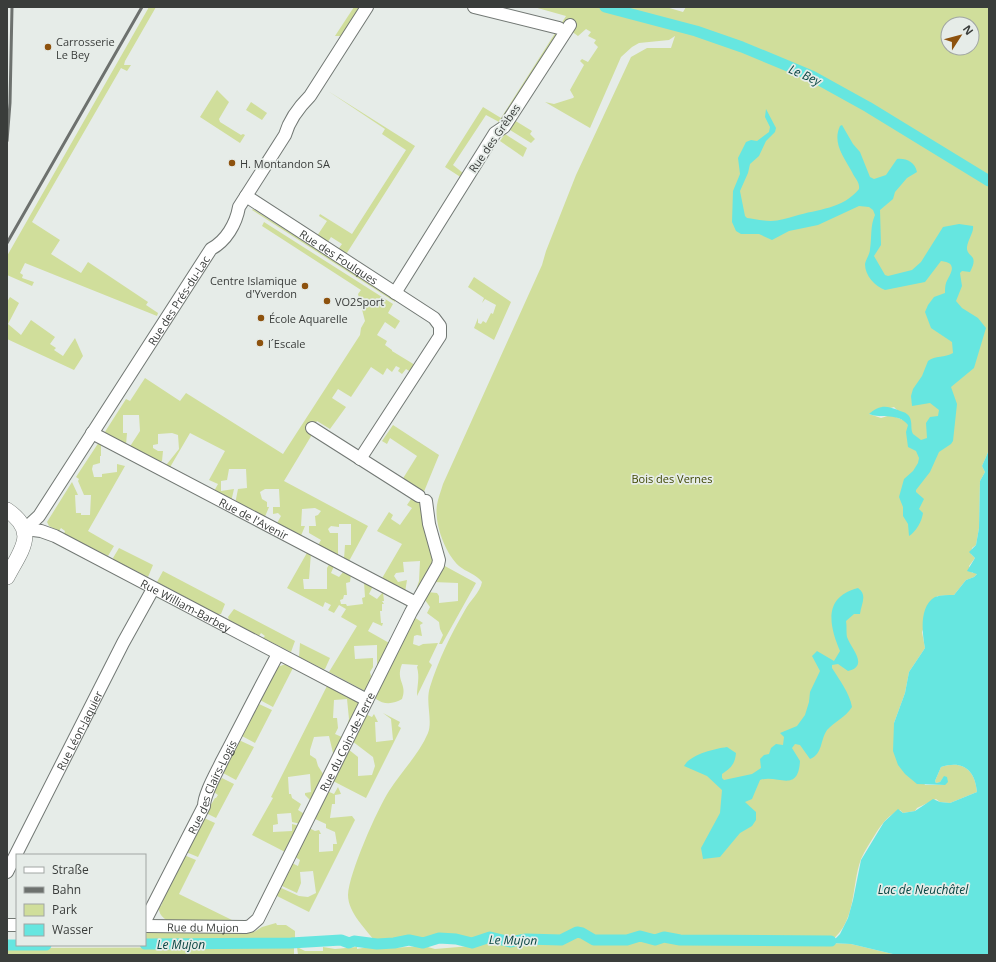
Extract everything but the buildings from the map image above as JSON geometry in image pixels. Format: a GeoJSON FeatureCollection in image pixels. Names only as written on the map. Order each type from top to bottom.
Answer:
{"type":"FeatureCollection","features":[{"type":"Feature","properties":{"kind":"street","name":"Rue des Prés-du-Lac"},"geometry":{"type":"LineString","coordinates":[[25,529],[39,516],[211,249],[220,244],[236,219],[239,207],[285,135],[287,128],[304,102],[310,96],[367,7]]}},
{"type":"Feature","properties":{"kind":"street","name":"Rue des Grèbes"},"geometry":{"type":"LineString","coordinates":[[394,292],[495,133],[504,127],[564,26],[474,7]]}},
{"type":"Feature","properties":{"kind":"street","name":"Rue des Foulques"},"geometry":{"type":"LineString","coordinates":[[246,196],[434,318],[440,326],[441,332],[360,459]]}},
{"type":"Feature","properties":{"kind":"street"},"geometry":{"type":"LineString","coordinates":[[312,428],[360,459]]}},
{"type":"Feature","properties":{"kind":"street","name":"Rue de l'Avenir"},"geometry":{"type":"LineString","coordinates":[[92,433],[416,603]]}},
{"type":"Feature","properties":{"kind":"street","name":"Rue du Coin-de-Terre"},"geometry":{"type":"LineString","coordinates":[[258,919],[416,603],[438,565],[437,553],[422,499],[360,459]]}},
{"type":"Feature","properties":{"kind":"street"},"geometry":{"type":"LineString","coordinates":[[7,510],[20,521],[25,529],[25,537],[20,553],[7,577]]}},
{"type":"Feature","properties":{"kind":"street","name":"Rue William-Barbey"},"geometry":{"type":"LineString","coordinates":[[25,529],[41,531],[55,536],[153,589],[367,700]]}},
{"type":"Feature","properties":{"kind":"street","name":"Rue Léon-Jaquier"},"geometry":{"type":"LineString","coordinates":[[16,854],[123,643],[153,589]]}},
{"type":"Feature","properties":{"kind":"street","name":"Rue des Clairs-Logis"},"geometry":{"type":"LineString","coordinates":[[146,918],[204,806],[204,801],[219,767],[263,679],[278,654]]}},
{"type":"Feature","properties":{"kind":"street","name":"Rue Léon-Jaquier"},"geometry":{"type":"LineString","coordinates":[[7,872],[16,854]]}},
{"type":"Feature","properties":{"kind":"street","name":"Rue du Mujon"},"geometry":{"type":"LineString","coordinates":[[146,926],[246,927],[250,926],[258,919]]}},
{"type":"Feature","properties":{"kind":"green space"},"geometry":{"type":"Polygon","coordinates":[[[149,7],[156,7],[124,65],[131,65],[127,71],[121,68],[32,222],[60,240],[51,254],[81,273],[88,262],[148,302],[146,305],[158,313],[157,316],[25,263],[20,273],[23,275],[22,278],[34,282],[32,286],[7,275],[7,256],[149,7]]]}},
{"type":"Feature","properties":{"kind":"green space"},"geometry":{"type":"Polygon","coordinates":[[[354,7],[360,7],[342,35],[335,36],[354,7]]]}},
{"type":"Feature","properties":{"kind":"green space","name":"Bois des Vernes"},"geometry":{"type":"Polygon","coordinates":[[[534,7],[666,7],[683,12],[686,7],[989,7],[989,450],[982,466],[985,472],[980,481],[979,528],[976,545],[972,548],[971,554],[975,558],[969,566],[972,573],[977,572],[977,574],[966,580],[954,595],[937,596],[922,632],[925,648],[909,672],[905,693],[894,723],[925,785],[945,785],[943,778],[940,782],[936,783],[935,781],[941,767],[955,765],[966,768],[970,772],[976,784],[977,792],[950,803],[940,802],[936,799],[917,808],[915,811],[903,813],[900,810],[886,819],[861,859],[852,903],[845,924],[831,941],[831,943],[851,944],[897,955],[298,955],[297,947],[305,951],[323,951],[323,947],[335,949],[357,947],[357,949],[374,946],[375,949],[424,946],[435,949],[471,946],[472,943],[456,939],[439,938],[423,943],[409,940],[377,944],[351,908],[348,895],[350,885],[358,857],[378,812],[389,791],[415,755],[428,733],[430,722],[428,699],[433,677],[455,628],[467,606],[479,590],[482,582],[477,577],[459,566],[449,554],[445,546],[437,520],[437,502],[443,484],[542,265],[546,251],[576,175],[631,57],[647,48],[671,48],[675,36],[669,40],[639,43],[621,57],[590,128],[545,102],[554,104],[574,97],[570,90],[584,65],[580,61],[582,59],[588,62],[598,47],[594,43],[596,40],[588,36],[591,32],[586,29],[578,36],[571,31],[501,123],[486,115],[453,165],[463,173],[462,178],[445,167],[483,107],[501,118],[566,16],[534,7]],[[894,407],[869,414],[881,418],[891,415],[903,420],[894,407]]]}},
{"type":"Feature","properties":{"kind":"green space"},"geometry":{"type":"Polygon","coordinates":[[[217,90],[229,102],[219,119],[220,122],[241,135],[245,135],[240,143],[200,117],[217,90]]]}},
{"type":"Feature","properties":{"kind":"green space"},"geometry":{"type":"Polygon","coordinates":[[[328,91],[415,146],[345,256],[337,251],[342,244],[331,237],[326,245],[317,236],[327,221],[319,216],[320,214],[352,234],[406,150],[382,134],[385,129],[328,91]]]}},
{"type":"Feature","properties":{"kind":"green space"},"geometry":{"type":"Polygon","coordinates":[[[251,102],[267,113],[262,120],[246,110],[251,102]]]}},
{"type":"Feature","properties":{"kind":"green space"},"geometry":{"type":"Polygon","coordinates":[[[514,120],[532,131],[530,134],[535,139],[531,143],[510,130],[514,120]]]}},
{"type":"Feature","properties":{"kind":"green space"},"geometry":{"type":"Polygon","coordinates":[[[505,134],[527,148],[523,157],[500,141],[505,134]]]}},
{"type":"Feature","properties":{"kind":"green space"},"geometry":{"type":"Polygon","coordinates":[[[253,209],[396,299],[395,302],[252,210],[253,209]]]}},
{"type":"Feature","properties":{"kind":"green space"},"geometry":{"type":"Polygon","coordinates":[[[264,222],[393,304],[388,313],[400,321],[395,329],[385,322],[377,335],[387,341],[385,345],[392,351],[415,365],[411,372],[406,369],[402,374],[398,371],[400,368],[396,366],[392,372],[387,368],[383,375],[371,367],[351,397],[338,389],[332,398],[346,407],[330,429],[317,421],[312,428],[313,433],[284,481],[368,526],[348,563],[344,559],[345,545],[351,545],[351,524],[339,524],[339,527],[331,526],[328,529],[330,533],[338,533],[338,556],[317,547],[321,540],[309,533],[309,526],[316,526],[315,516],[321,511],[315,508],[302,509],[301,526],[305,526],[300,538],[276,525],[281,516],[278,513],[273,514],[273,507],[280,507],[279,489],[265,489],[260,492],[262,499],[267,502],[267,507],[269,507],[264,519],[235,504],[238,489],[247,488],[246,469],[229,469],[227,480],[221,481],[221,491],[234,489],[231,502],[213,493],[218,484],[209,480],[225,451],[190,433],[169,469],[164,467],[179,449],[178,435],[172,433],[158,434],[158,444],[153,445],[153,448],[158,451],[163,451],[162,461],[157,463],[129,448],[140,431],[139,415],[123,415],[123,433],[127,433],[126,445],[103,435],[126,399],[130,401],[145,378],[180,401],[186,393],[283,454],[360,335],[361,328],[365,321],[358,294],[361,290],[262,226],[264,222]]]}},
{"type":"Feature","properties":{"kind":"green space"},"geometry":{"type":"Polygon","coordinates":[[[474,277],[511,302],[494,340],[474,328],[478,318],[478,323],[481,324],[483,321],[486,323],[491,313],[493,314],[496,305],[485,299],[482,303],[484,298],[468,287],[474,277]]]}},
{"type":"Feature","properties":{"kind":"green space"},"geometry":{"type":"Polygon","coordinates":[[[10,297],[19,303],[8,324],[21,335],[31,320],[55,337],[50,344],[56,348],[54,350],[63,356],[75,338],[83,356],[74,370],[7,339],[7,302],[10,297]]]}},
{"type":"Feature","properties":{"kind":"green space"},"geometry":{"type":"Polygon","coordinates":[[[393,425],[439,455],[423,494],[402,480],[417,456],[390,438],[387,444],[382,441],[393,425]]]}},
{"type":"Feature","properties":{"kind":"green space"},"geometry":{"type":"Polygon","coordinates":[[[99,442],[101,443],[100,463],[93,465],[92,469],[94,477],[102,477],[102,474],[117,472],[117,464],[125,466],[88,531],[114,546],[108,556],[64,534],[65,531],[61,528],[59,531],[49,526],[47,522],[72,482],[78,495],[75,495],[76,513],[81,513],[81,515],[90,515],[91,495],[84,495],[78,481],[79,479],[76,477],[99,442]]]}},
{"type":"Feature","properties":{"kind":"green space"},"geometry":{"type":"Polygon","coordinates":[[[413,496],[420,499],[436,560],[415,593],[419,581],[420,561],[403,562],[404,572],[396,573],[394,576],[398,582],[407,580],[405,592],[381,580],[402,544],[377,531],[389,512],[393,515],[391,519],[400,525],[412,508],[407,505],[413,496]]]}},
{"type":"Feature","properties":{"kind":"green space"},"geometry":{"type":"Polygon","coordinates":[[[119,548],[153,565],[148,577],[114,560],[113,558],[119,548]]]}},
{"type":"Feature","properties":{"kind":"green space"},"geometry":{"type":"Polygon","coordinates":[[[308,551],[311,553],[309,579],[303,579],[304,589],[327,589],[327,568],[330,563],[334,566],[331,573],[339,577],[344,571],[351,574],[350,582],[346,583],[347,595],[344,595],[343,599],[340,600],[341,604],[346,604],[347,606],[363,604],[362,598],[365,597],[364,582],[373,586],[369,594],[377,599],[383,592],[384,601],[382,601],[384,604],[382,604],[382,611],[380,611],[381,623],[383,623],[382,626],[373,622],[368,631],[391,644],[377,669],[377,645],[354,646],[355,659],[373,658],[373,667],[370,672],[370,679],[373,681],[365,691],[329,672],[357,626],[341,617],[346,609],[339,605],[334,613],[328,610],[331,605],[325,602],[323,607],[287,588],[308,551]]]}},
{"type":"Feature","properties":{"kind":"green space"},"geometry":{"type":"Polygon","coordinates":[[[443,565],[476,583],[442,644],[439,644],[443,635],[439,622],[427,613],[430,607],[425,600],[427,592],[437,593],[439,596],[439,603],[458,601],[458,583],[433,582],[443,565]]]}},
{"type":"Feature","properties":{"kind":"green space"},"geometry":{"type":"Polygon","coordinates":[[[163,571],[225,604],[221,614],[217,614],[157,582],[163,571]]]}},
{"type":"Feature","properties":{"kind":"green space"},"geometry":{"type":"Polygon","coordinates":[[[234,609],[295,641],[291,652],[263,638],[265,636],[261,633],[259,636],[229,620],[228,617],[234,609]]]}},
{"type":"Feature","properties":{"kind":"green space"},"geometry":{"type":"Polygon","coordinates":[[[414,617],[423,623],[420,625],[422,636],[414,636],[413,644],[419,646],[423,644],[438,643],[429,662],[432,665],[417,696],[418,665],[402,664],[400,675],[404,690],[402,699],[392,703],[379,701],[375,696],[414,617]]]}},
{"type":"Feature","properties":{"kind":"green space"},"geometry":{"type":"Polygon","coordinates":[[[300,643],[330,658],[325,669],[299,657],[300,643]]]}},
{"type":"Feature","properties":{"kind":"green space"},"geometry":{"type":"Polygon","coordinates":[[[286,664],[294,666],[273,707],[260,700],[277,667],[286,664]]]}},
{"type":"Feature","properties":{"kind":"green space"},"geometry":{"type":"Polygon","coordinates":[[[328,684],[357,701],[359,704],[347,727],[349,719],[347,699],[334,700],[333,718],[337,718],[338,728],[335,734],[344,738],[336,754],[333,753],[329,736],[314,737],[310,755],[316,759],[318,766],[325,777],[312,802],[305,795],[305,793],[311,792],[310,774],[288,777],[289,794],[291,794],[292,798],[301,804],[298,810],[306,815],[301,824],[292,822],[291,813],[277,814],[278,824],[273,825],[273,832],[292,831],[292,824],[300,826],[287,853],[252,835],[273,798],[271,797],[328,684]]]}},
{"type":"Feature","properties":{"kind":"green space"},"geometry":{"type":"Polygon","coordinates":[[[259,704],[272,710],[255,743],[242,736],[259,704]]]}},
{"type":"Feature","properties":{"kind":"green space"},"geometry":{"type":"Polygon","coordinates":[[[383,713],[400,722],[398,726],[401,728],[366,798],[333,781],[348,749],[358,757],[358,776],[372,775],[375,766],[373,757],[352,741],[365,714],[372,717],[374,714],[378,722],[375,722],[376,742],[393,740],[391,719],[383,713]]]}},
{"type":"Feature","properties":{"kind":"green space"},"geometry":{"type":"Polygon","coordinates":[[[239,741],[254,747],[236,780],[223,773],[239,741]]]}},
{"type":"Feature","properties":{"kind":"green space"},"geometry":{"type":"Polygon","coordinates":[[[222,778],[234,784],[216,818],[206,813],[218,795],[214,792],[222,778]]]}},
{"type":"Feature","properties":{"kind":"green space"},"geometry":{"type":"Polygon","coordinates":[[[338,787],[341,794],[335,795],[335,804],[332,804],[330,818],[352,816],[355,820],[309,912],[275,895],[279,887],[299,896],[308,897],[316,893],[313,871],[300,872],[301,883],[297,893],[280,885],[292,863],[298,866],[300,860],[295,857],[309,828],[315,831],[319,830],[321,834],[319,834],[319,852],[333,851],[333,844],[337,844],[335,832],[326,828],[326,824],[313,818],[327,791],[334,794],[338,787]]]}},
{"type":"Feature","properties":{"kind":"green space"},"geometry":{"type":"Polygon","coordinates":[[[204,818],[215,823],[198,857],[186,852],[204,818]]]}},
{"type":"Feature","properties":{"kind":"green space"},"geometry":{"type":"Polygon","coordinates":[[[184,855],[196,860],[179,894],[234,921],[168,921],[162,916],[159,910],[159,905],[161,906],[163,901],[160,899],[184,855]]]}},
{"type":"Feature","properties":{"kind":"green space"},"geometry":{"type":"Polygon","coordinates":[[[276,923],[277,925],[286,925],[295,931],[295,940],[146,941],[146,932],[254,932],[262,927],[276,923]]]}},
{"type":"Feature","properties":{"kind":"green space"},"geometry":{"type":"Polygon","coordinates":[[[294,947],[294,955],[7,955],[7,948],[294,947]]]}},
{"type":"Feature","properties":{"kind":"water"},"geometry":{"type":"Polygon","coordinates":[[[766,109],[776,128],[775,132],[766,141],[759,156],[750,164],[748,173],[740,191],[745,216],[747,218],[768,221],[780,220],[830,207],[853,196],[859,187],[858,182],[838,144],[838,132],[840,126],[842,125],[853,144],[860,152],[870,177],[874,179],[886,175],[897,159],[910,161],[917,172],[907,178],[895,192],[893,199],[880,210],[881,245],[874,256],[885,275],[888,276],[912,270],[921,262],[943,227],[959,224],[973,226],[973,231],[968,241],[967,250],[972,256],[974,262],[970,272],[962,271],[960,273],[962,286],[956,301],[962,308],[978,318],[986,328],[974,368],[951,387],[957,404],[953,441],[939,452],[930,472],[916,490],[916,492],[924,499],[919,509],[923,513],[918,526],[909,536],[908,524],[903,516],[903,507],[899,497],[904,479],[913,471],[919,458],[916,451],[908,447],[906,432],[908,425],[904,421],[895,417],[869,414],[879,407],[890,407],[904,412],[910,418],[913,434],[921,440],[927,438],[926,423],[930,417],[938,416],[939,410],[930,403],[912,406],[911,396],[913,389],[922,376],[928,361],[953,353],[952,342],[931,328],[925,312],[934,297],[945,293],[946,284],[952,267],[947,262],[941,261],[925,282],[885,290],[878,286],[871,280],[865,268],[870,251],[873,219],[875,215],[873,210],[869,207],[859,206],[818,225],[789,231],[772,240],[759,234],[741,234],[736,231],[732,222],[733,191],[740,174],[738,158],[746,142],[751,140],[757,141],[769,132],[770,127],[765,117],[766,109]]]}},
{"type":"Feature","properties":{"kind":"water","name":"Lac de Neuchâtel"},"geometry":{"type":"Polygon","coordinates":[[[989,450],[989,955],[897,955],[851,944],[831,943],[840,934],[848,918],[861,860],[884,822],[898,809],[903,813],[915,811],[933,799],[940,802],[950,803],[977,792],[976,784],[970,772],[966,768],[955,765],[941,767],[935,781],[936,783],[940,782],[944,776],[947,777],[948,782],[945,785],[917,784],[905,774],[898,765],[893,751],[894,723],[905,693],[909,672],[925,648],[923,620],[926,607],[935,597],[942,595],[954,595],[966,580],[977,574],[967,571],[975,558],[969,552],[976,545],[979,528],[980,481],[985,472],[982,466],[989,450]]]}},
{"type":"Feature","properties":{"kind":"water"},"geometry":{"type":"Polygon","coordinates":[[[858,588],[863,594],[860,614],[854,614],[846,621],[847,637],[857,656],[858,665],[854,669],[848,671],[838,664],[832,665],[832,668],[847,692],[852,707],[827,730],[819,750],[814,757],[810,759],[800,745],[795,744],[792,748],[800,761],[795,777],[786,781],[774,779],[760,780],[752,799],[745,802],[756,812],[756,820],[752,826],[740,833],[720,857],[703,859],[701,848],[720,813],[722,790],[707,776],[684,766],[697,755],[727,747],[736,753],[735,760],[732,765],[722,774],[722,778],[724,780],[752,774],[761,768],[760,759],[764,755],[769,754],[771,748],[776,744],[783,745],[784,737],[780,733],[797,726],[805,715],[810,692],[820,671],[812,656],[817,651],[834,661],[840,651],[833,631],[832,613],[834,605],[839,598],[847,592],[858,588]]]}},
{"type":"Feature","properties":{"kind":"waterway","name":"Le Bey"},"geometry":{"type":"LineString","coordinates":[[605,7],[696,31],[742,47],[812,76],[868,107],[989,181]]}},
{"type":"Feature","properties":{"kind":"waterway","name":"Le Mujon"},"geometry":{"type":"LineString","coordinates":[[146,944],[291,943],[341,940],[349,943],[354,941],[377,944],[409,940],[423,943],[439,938],[456,939],[472,943],[490,937],[510,942],[526,939],[561,940],[577,932],[582,933],[594,940],[627,940],[640,936],[655,940],[664,937],[680,940],[831,941]]}},
{"type":"Feature","properties":{"kind":"waterway","name":"Le Mujon"},"geometry":{"type":"LineString","coordinates":[[7,945],[16,945]]}},
{"type":"Feature","properties":{"kind":"railway"},"geometry":{"type":"LineString","coordinates":[[7,141],[10,103],[12,7]]}},
{"type":"Feature","properties":{"kind":"railway"},"geometry":{"type":"LineString","coordinates":[[7,243],[142,7]]}},
{"type":"Feature","properties":{"kind":"place","name":"Carrosserie Le Bey"},"geometry":{"type":"Point","coordinates":[48,47]}},
{"type":"Feature","properties":{"kind":"place","name":"H. Montandon SA"},"geometry":{"type":"Point","coordinates":[232,163]}},
{"type":"Feature","properties":{"kind":"place","name":"Centre Islamique d'Yverdon"},"geometry":{"type":"Point","coordinates":[305,286]}},
{"type":"Feature","properties":{"kind":"place","name":"VO2Sport"},"geometry":{"type":"Point","coordinates":[327,301]}},
{"type":"Feature","properties":{"kind":"place","name":"École Aquarelle"},"geometry":{"type":"Point","coordinates":[261,318]}},
{"type":"Feature","properties":{"kind":"place","name":"l´Escale"},"geometry":{"type":"Point","coordinates":[260,343]}}]}
